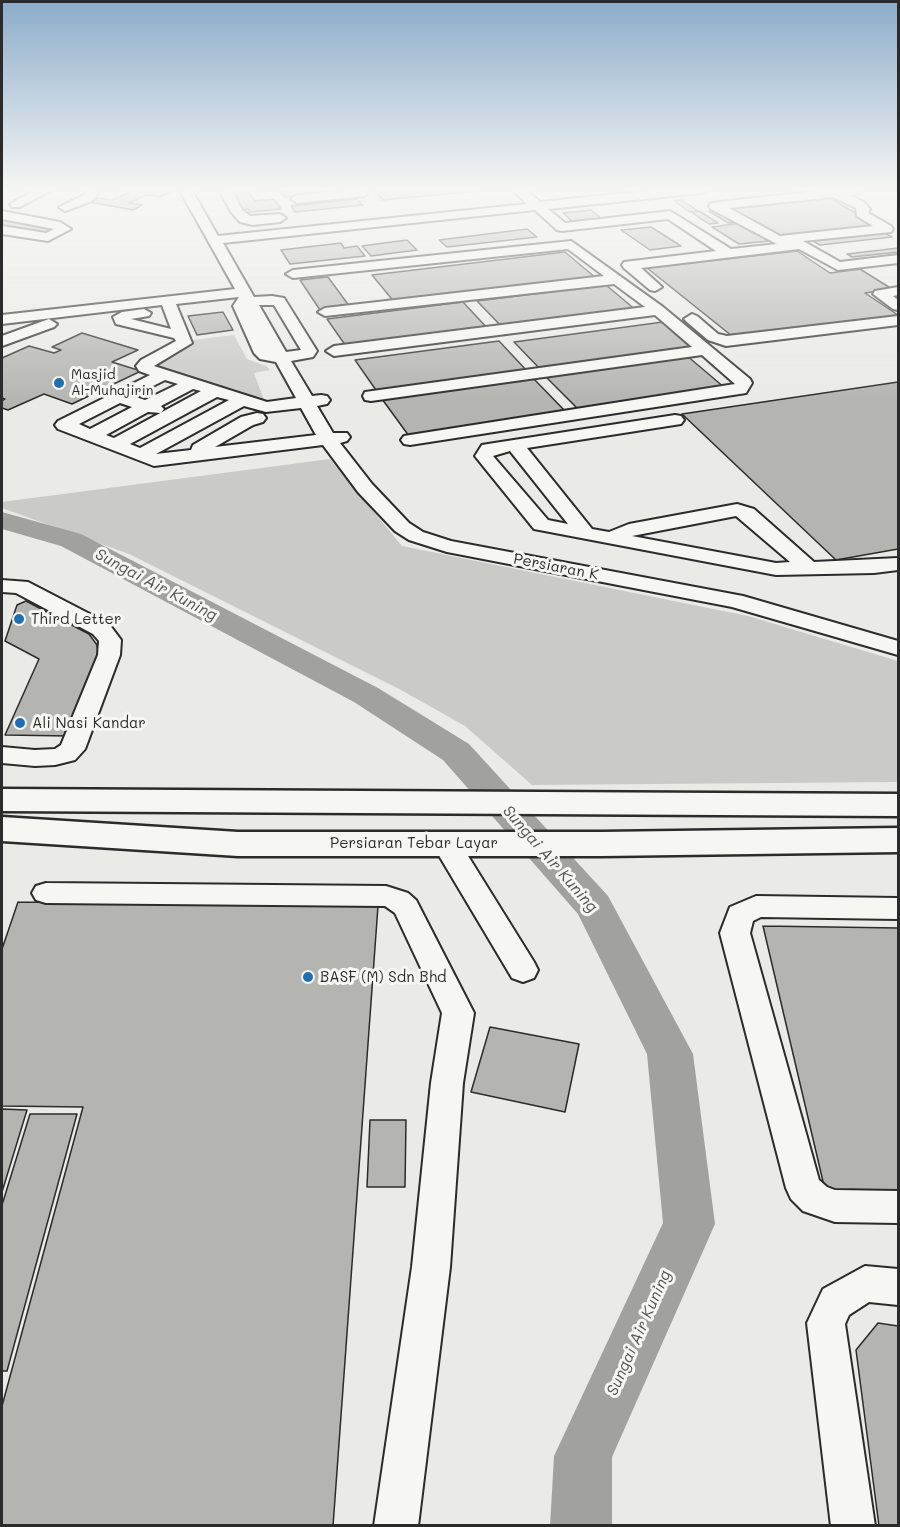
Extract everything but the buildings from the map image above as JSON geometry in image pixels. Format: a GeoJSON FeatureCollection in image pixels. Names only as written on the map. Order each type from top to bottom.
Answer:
{"type":"FeatureCollection","features":[{"type":"Feature","properties":{"kind":"main road"},"geometry":{"type":"LineString","coordinates":[[2,800],[898,805]]}},
{"type":"Feature","properties":{"kind":"main road","name":"Persiaran Tebar Layar"},"geometry":{"type":"LineString","coordinates":[[2,829],[45,830],[208,843],[602,844],[898,840]]}},
{"type":"Feature","properties":{"kind":"street"},"geometry":{"type":"LineString","coordinates":[[225,260],[246,297]]}},
{"type":"Feature","properties":{"kind":"street"},"geometry":{"type":"LineString","coordinates":[[243,260],[265,300]]}},
{"type":"Feature","properties":{"kind":"street"},"geometry":{"type":"LineString","coordinates":[[293,274],[425,260]]}},
{"type":"Feature","properties":{"kind":"street"},"geometry":{"type":"LineString","coordinates":[[592,260],[618,279],[664,302],[713,337],[726,341],[740,342],[898,321]]}},
{"type":"Feature","properties":{"kind":"street"},"geometry":{"type":"LineString","coordinates":[[410,440],[740,389],[744,383],[705,350],[629,265],[668,260]]}},
{"type":"Feature","properties":{"kind":"street"},"geometry":{"type":"LineString","coordinates":[[828,260],[838,266],[887,260]]}},
{"type":"Feature","properties":{"kind":"street"},"geometry":{"type":"LineString","coordinates":[[325,312],[618,279]]}},
{"type":"Feature","properties":{"kind":"street"},"geometry":{"type":"LineString","coordinates":[[898,291],[879,294],[898,306]]}},
{"type":"Feature","properties":{"kind":"street"},"geometry":{"type":"LineString","coordinates":[[2,319],[170,306],[246,297],[279,302],[309,351],[303,363],[285,365],[262,353],[240,306],[246,297]]}},
{"type":"Feature","properties":{"kind":"street"},"geometry":{"type":"LineString","coordinates":[[334,351],[664,302]]}},
{"type":"Feature","properties":{"kind":"street"},"geometry":{"type":"LineString","coordinates":[[2,341],[49,324],[126,315],[170,306]]}},
{"type":"Feature","properties":{"kind":"street"},"geometry":{"type":"LineString","coordinates":[[170,306],[184,343],[144,366],[244,399],[262,412],[272,444]]}},
{"type":"Feature","properties":{"kind":"street"},"geometry":{"type":"LineString","coordinates":[[126,315],[121,317],[121,321],[166,333],[181,334]]}},
{"type":"Feature","properties":{"kind":"street"},"geometry":{"type":"LineString","coordinates":[[371,396],[705,350]]}},
{"type":"Feature","properties":{"kind":"street","name":"Persiaran K"},"geometry":{"type":"LineString","coordinates":[[303,363],[324,400],[334,437],[365,488],[402,527],[431,542],[735,601],[898,648]]}},
{"type":"Feature","properties":{"kind":"street","name":"Persiaran K"},"geometry":{"type":"LineString","coordinates":[[285,365],[306,402],[365,470],[412,516],[441,531],[488,543],[758,593],[898,634]]}},
{"type":"Feature","properties":{"kind":"street"},"geometry":{"type":"LineString","coordinates":[[164,374],[64,425],[154,460],[334,437]]}},
{"type":"Feature","properties":{"kind":"street"},"geometry":{"type":"LineString","coordinates":[[90,436],[192,383]]}},
{"type":"Feature","properties":{"kind":"street"},"geometry":{"type":"LineString","coordinates":[[115,445],[216,390]]}},
{"type":"Feature","properties":{"kind":"street"},"geometry":{"type":"LineString","coordinates":[[117,397],[227,433]]}},
{"type":"Feature","properties":{"kind":"street"},"geometry":{"type":"LineString","coordinates":[[141,455],[244,399]]}},
{"type":"Feature","properties":{"kind":"street"},"geometry":{"type":"LineString","coordinates":[[192,455],[262,412],[324,400]]}},
{"type":"Feature","properties":{"kind":"street"},"geometry":{"type":"LineString","coordinates":[[675,420],[488,449],[484,456],[541,525],[776,569],[874,567],[898,564]]}},
{"type":"Feature","properties":{"kind":"street"},"geometry":{"type":"LineString","coordinates":[[515,445],[586,534]]}},
{"type":"Feature","properties":{"kind":"street"},"geometry":{"type":"LineString","coordinates":[[612,538],[629,530],[737,510],[747,513],[810,569]]}},
{"type":"Feature","properties":{"kind":"street"},"geometry":{"type":"LineString","coordinates":[[2,586],[20,586],[101,629],[110,640],[109,655],[72,748],[66,754],[55,757],[2,755]]}},
{"type":"Feature","properties":{"kind":"street"},"geometry":{"type":"LineString","coordinates":[[453,842],[523,970]]}},
{"type":"Feature","properties":{"kind":"street"},"geometry":{"type":"LineString","coordinates":[[46,893],[386,896],[398,900],[406,907],[458,1013],[447,1083],[431,1267],[396,1526]]}},
{"type":"Feature","properties":{"kind":"street"},"geometry":{"type":"LineString","coordinates":[[898,909],[756,906],[740,915],[735,933],[804,1188],[816,1200],[835,1206],[898,1207]]}},
{"type":"Feature","properties":{"kind":"street"},"geometry":{"type":"LineString","coordinates":[[853,1526],[826,1323],[836,1302],[865,1284],[898,1287]]}},
{"type":"Feature","properties":{"kind":"shaded area"},"geometry":{"type":"Polygon","coordinates":[[[234,335],[247,359],[266,366],[270,370],[254,373],[264,400],[152,365],[193,345],[193,340],[234,335]]]}},
{"type":"Feature","properties":{"kind":"shaded area"},"geometry":{"type":"Polygon","coordinates":[[[330,459],[402,546],[748,616],[898,661],[898,782],[532,785],[465,726],[401,690],[129,554],[2,508],[2,502],[330,459]]]}},
{"type":"Feature","properties":{"kind":"waterway","name":"Sungai Air Kuning"},"geometry":{"type":"LineString","coordinates":[[2,520],[71,540],[366,695],[456,752],[594,906],[670,1054],[689,1224],[583,1456],[581,1526]]}},
{"type":"Feature","properties":{"kind":"place","name":"Masjid Al-Muhajirin"},"geometry":{"type":"Point","coordinates":[59,383]}},
{"type":"Feature","properties":{"kind":"place","name":"Third Letter"},"geometry":{"type":"Point","coordinates":[19,619]}},
{"type":"Feature","properties":{"kind":"place","name":"Ali Nasi Kandar"},"geometry":{"type":"Point","coordinates":[20,723]}},
{"type":"Feature","properties":{"kind":"place","name":"BASF (M) Sdn Bhd"},"geometry":{"type":"Point","coordinates":[308,977]}}]}
